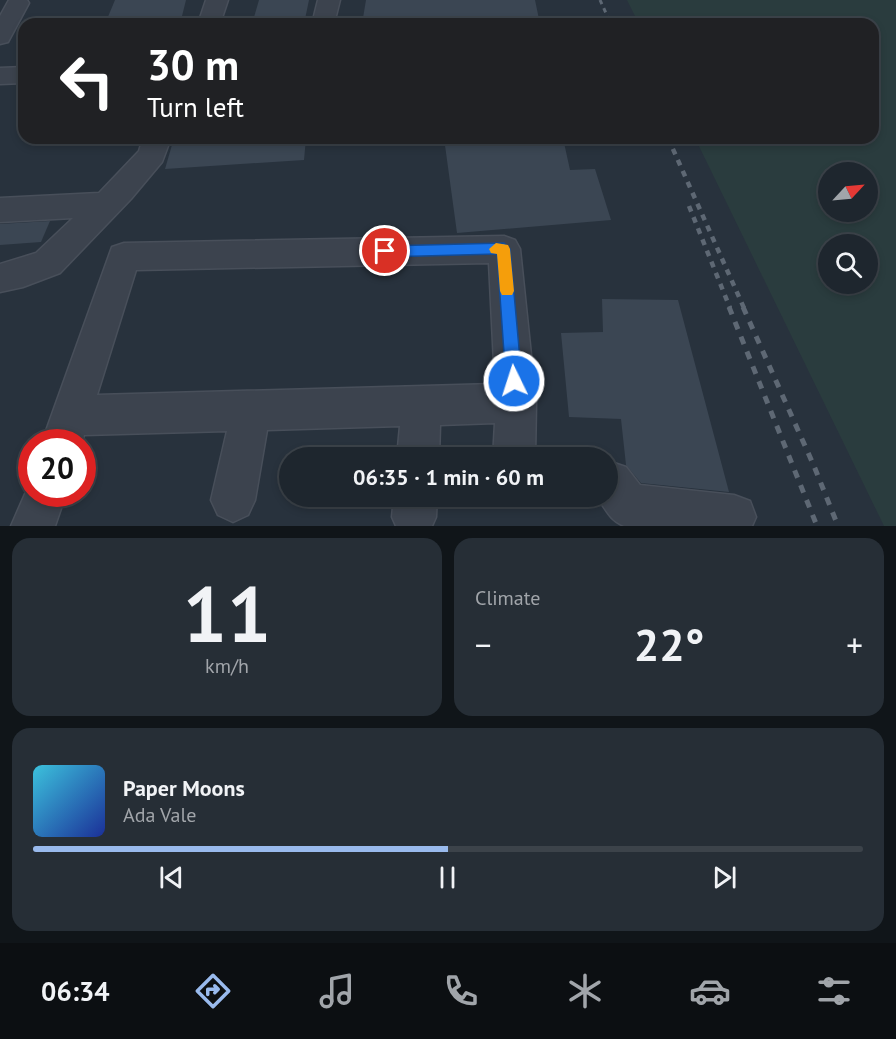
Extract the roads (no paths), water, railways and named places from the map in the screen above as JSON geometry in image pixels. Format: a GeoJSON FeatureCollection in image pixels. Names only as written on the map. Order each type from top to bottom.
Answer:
{"type":"FeatureCollection","features":[{"type":"Feature","properties":{"kind":"street"},"geometry":{"type":"LineString","coordinates":[[210,18],[217,0]]}},
{"type":"Feature","properties":{"kind":"street"},"geometry":{"type":"LineString","coordinates":[[324,18],[328,0]]}},
{"type":"Feature","properties":{"kind":"street"},"geometry":{"type":"LineString","coordinates":[[0,37],[18,3]]}},
{"type":"Feature","properties":{"kind":"street"},"geometry":{"type":"LineString","coordinates":[[0,76],[18,75]]}},
{"type":"Feature","properties":{"kind":"street"},"geometry":{"type":"LineString","coordinates":[[0,278],[23,273],[48,263],[152,155],[155,144]]}},
{"type":"Feature","properties":{"kind":"street"},"geometry":{"type":"LineString","coordinates":[[0,210],[106,204]]}},
{"type":"Feature","properties":{"kind":"street"},"geometry":{"type":"LineString","coordinates":[[514,447],[516,403],[504,249],[124,256],[67,429],[251,411],[516,403]]}},
{"type":"Feature","properties":{"kind":"street"},"geometry":{"type":"LineString","coordinates":[[419,447],[421,406]]}},
{"type":"Feature","properties":{"kind":"street"},"geometry":{"type":"LineString","coordinates":[[233,500],[251,411]]}},
{"type":"Feature","properties":{"kind":"street"},"geometry":{"type":"LineString","coordinates":[[618,492],[628,506],[734,517]]}},
{"type":"Feature","properties":{"kind":"street"},"geometry":{"type":"LineString","coordinates":[[33,526],[40,507]]}},
{"type":"Feature","properties":{"kind":"railway"},"geometry":{"type":"LineString","coordinates":[[600,0],[608,18]]}},
{"type":"Feature","properties":{"kind":"railway"},"geometry":{"type":"LineString","coordinates":[[671,144],[744,308]]}},
{"type":"Feature","properties":{"kind":"railway"},"geometry":{"type":"LineString","coordinates":[[689,206],[730,308]]}},
{"type":"Feature","properties":{"kind":"railway"},"geometry":{"type":"LineString","coordinates":[[729,307],[817,526]]}},
{"type":"Feature","properties":{"kind":"railway"},"geometry":{"type":"LineString","coordinates":[[743,307],[814,466],[838,526]]}}]}
